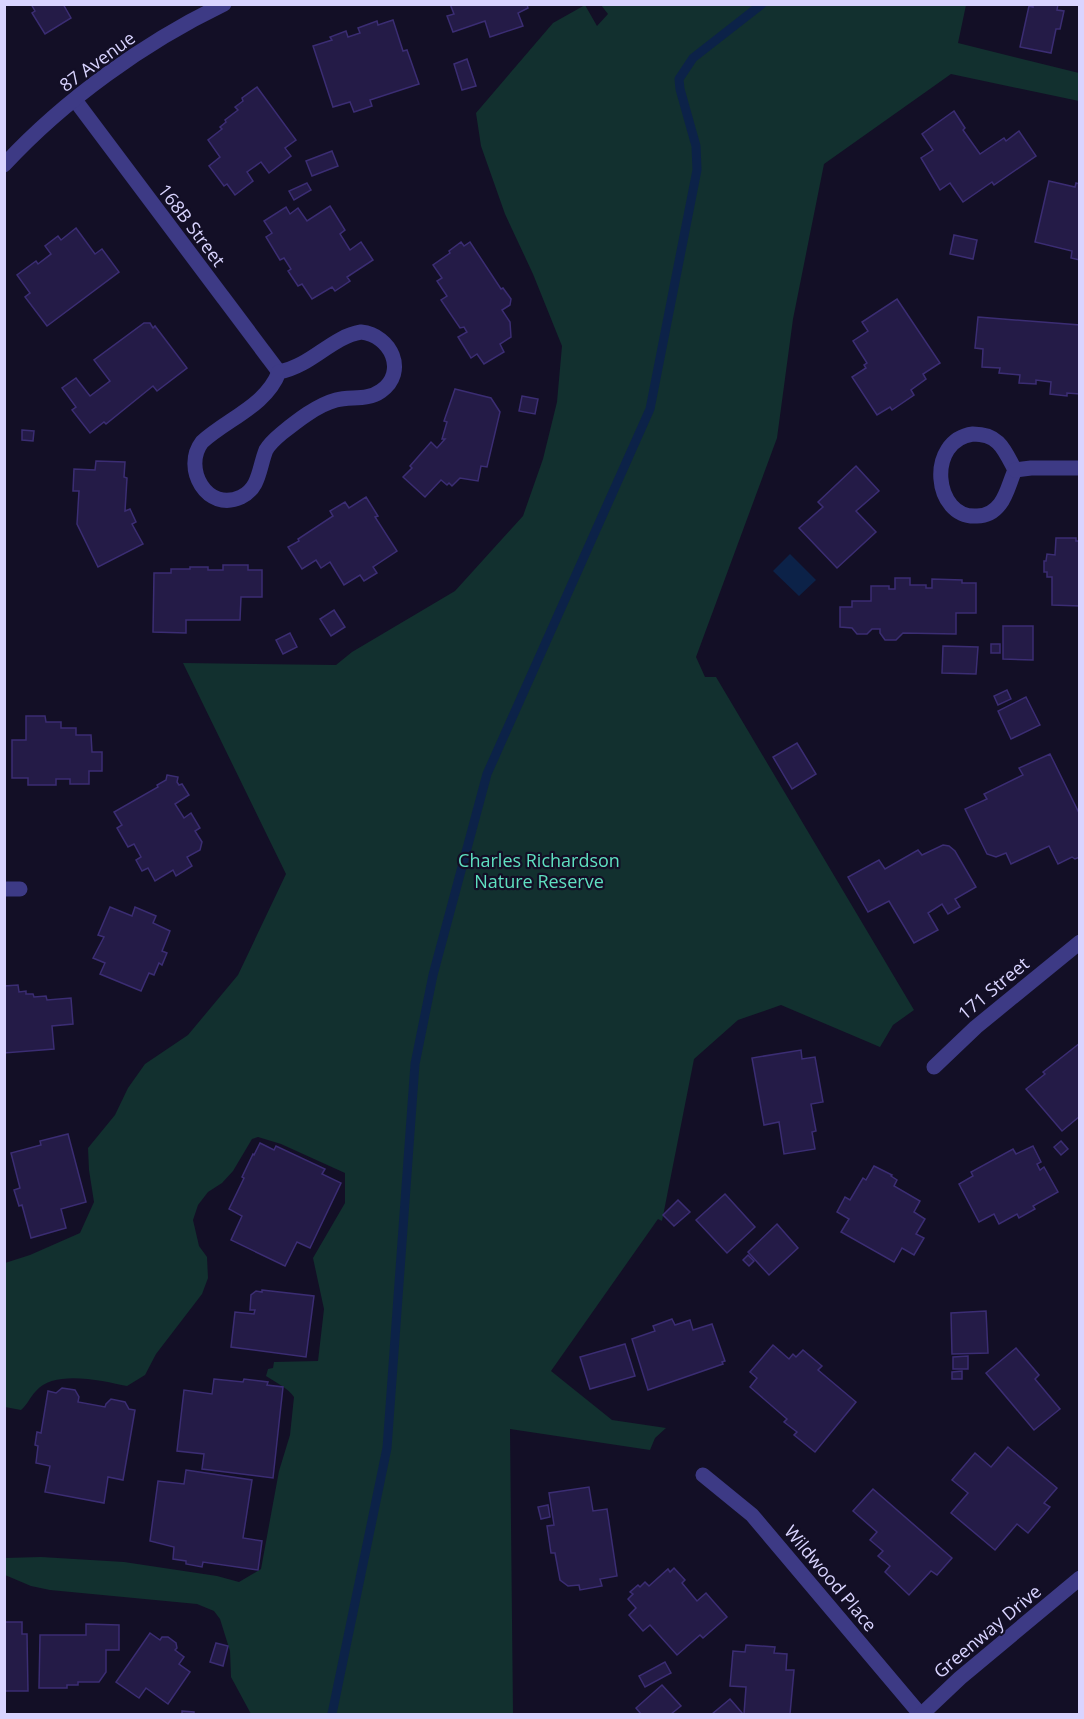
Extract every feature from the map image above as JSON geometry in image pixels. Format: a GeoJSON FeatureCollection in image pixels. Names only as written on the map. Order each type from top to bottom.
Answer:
{"type":"FeatureCollection","features":[{"type":"Feature","properties":{"kind":"street","name":"87 Avenue"},"geometry":{"type":"LineString","coordinates":[[4,165],[75,100],[165,36],[224,4]]}},
{"type":"Feature","properties":{"kind":"street","name":"168B Street"},"geometry":{"type":"LineString","coordinates":[[75,100],[279,372]]}},
{"type":"Feature","properties":{"kind":"street"},"geometry":{"type":"LineString","coordinates":[[362,332],[373,334],[386,343],[394,355],[395,362],[392,378],[382,391],[369,397],[339,399],[317,408],[289,427],[271,443],[256,482],[249,491],[234,500],[215,498],[203,489],[196,476],[194,460],[198,448],[207,438],[267,393],[279,372],[308,362],[338,341],[362,332]]}},
{"type":"Feature","properties":{"kind":"street"},"geometry":{"type":"LineString","coordinates":[[980,434],[996,440],[1015,470],[1001,503],[991,513],[977,516],[963,515],[946,499],[942,475],[944,454],[951,443],[961,436],[980,434]]}},
{"type":"Feature","properties":{"kind":"street"},"geometry":{"type":"LineString","coordinates":[[1015,470],[1080,468]]}},
{"type":"Feature","properties":{"kind":"street","name":"171 Street"},"geometry":{"type":"LineString","coordinates":[[934,1067],[976,1027],[1080,942]]}},
{"type":"Feature","properties":{"kind":"street","name":"Wildwood Place"},"geometry":{"type":"LineString","coordinates":[[703,1475],[752,1515],[921,1714]]}},
{"type":"Feature","properties":{"kind":"street","name":"Greenway Drive"},"geometry":{"type":"LineString","coordinates":[[921,1714],[960,1678],[1080,1578]]}},
{"type":"Feature","properties":{"kind":"green space","name":"Charles Richardson Nature Reserve"},"geometry":{"type":"Polygon","coordinates":[[[585,5],[597,26],[608,14],[601,5],[966,5],[958,43],[1079,73],[1079,101],[951,74],[824,164],[793,319],[777,438],[696,657],[705,677],[716,677],[914,1010],[893,1025],[880,1047],[781,1005],[738,1020],[694,1059],[662,1221],[658,1219],[551,1371],[612,1420],[666,1428],[655,1438],[650,1450],[510,1429],[513,1714],[251,1714],[231,1677],[230,1651],[220,1619],[214,1611],[197,1604],[50,1590],[31,1586],[5,1575],[5,1558],[41,1557],[124,1562],[217,1576],[239,1582],[261,1569],[279,1471],[290,1435],[294,1397],[285,1388],[266,1376],[268,1369],[273,1368],[274,1362],[318,1361],[324,1309],[313,1258],[345,1203],[345,1173],[281,1144],[258,1137],[252,1139],[233,1171],[222,1183],[208,1192],[198,1205],[193,1220],[199,1246],[207,1257],[208,1278],[202,1294],[156,1354],[145,1375],[127,1386],[79,1378],[54,1380],[44,1384],[36,1391],[21,1410],[5,1407],[5,1263],[30,1255],[80,1233],[94,1202],[88,1148],[115,1115],[128,1088],[145,1064],[188,1035],[238,975],[286,874],[183,663],[336,665],[352,652],[455,591],[523,516],[543,459],[557,402],[562,346],[533,274],[505,214],[481,146],[476,113],[553,23],[585,5]]]}},
{"type":"Feature","properties":{"kind":"water"},"geometry":{"type":"Polygon","coordinates":[[[790,554],[816,580],[799,596],[773,571],[790,554]]]}},
{"type":"Feature","properties":{"kind":"building"},"geometry":{"type":"Polygon","coordinates":[[[31,4],[63,4],[71,18],[45,34],[32,13],[35,11],[31,4]]]}},
{"type":"Feature","properties":{"kind":"building"},"geometry":{"type":"Polygon","coordinates":[[[450,4],[527,4],[528,8],[518,13],[523,26],[490,37],[485,21],[453,32],[447,16],[454,14],[450,4]]]}},
{"type":"Feature","properties":{"kind":"building"},"geometry":{"type":"Polygon","coordinates":[[[1033,4],[1058,4],[1057,10],[1064,11],[1060,29],[1056,29],[1051,53],[1020,47],[1029,6],[1033,7],[1033,4]]]}},
{"type":"Feature","properties":{"kind":"building"},"geometry":{"type":"Polygon","coordinates":[[[393,20],[403,51],[407,50],[419,84],[370,100],[372,106],[354,112],[350,102],[333,107],[313,46],[332,40],[330,37],[346,31],[348,37],[360,33],[358,28],[377,21],[378,25],[393,20]]]}},
{"type":"Feature","properties":{"kind":"building"},"geometry":{"type":"Polygon","coordinates":[[[467,59],[476,86],[462,90],[454,64],[467,59]]]}},
{"type":"Feature","properties":{"kind":"building"},"geometry":{"type":"Polygon","coordinates":[[[257,87],[296,140],[285,148],[291,156],[269,173],[261,162],[247,172],[253,181],[235,195],[227,184],[224,186],[209,166],[220,157],[208,140],[222,129],[220,127],[226,122],[225,120],[238,110],[235,107],[243,101],[242,98],[257,87]]]}},
{"type":"Feature","properties":{"kind":"building"},"geometry":{"type":"Polygon","coordinates":[[[954,111],[965,128],[963,130],[980,154],[1004,138],[1006,141],[1019,131],[1036,156],[994,185],[992,182],[963,202],[950,183],[940,190],[921,158],[933,150],[922,134],[954,111]]]}},
{"type":"Feature","properties":{"kind":"building"},"geometry":{"type":"Polygon","coordinates":[[[332,151],[338,166],[312,176],[306,161],[332,151]]]}},
{"type":"Feature","properties":{"kind":"building"},"geometry":{"type":"Polygon","coordinates":[[[1049,181],[1075,187],[1076,183],[1080,184],[1080,260],[1071,258],[1072,251],[1035,242],[1049,181]]]}},
{"type":"Feature","properties":{"kind":"building"},"geometry":{"type":"Polygon","coordinates":[[[307,183],[311,190],[294,200],[289,191],[307,183]]]}},
{"type":"Feature","properties":{"kind":"building"},"geometry":{"type":"Polygon","coordinates":[[[330,206],[345,230],[340,234],[350,250],[361,242],[373,260],[347,277],[350,281],[335,291],[332,287],[312,299],[302,284],[298,286],[288,271],[291,269],[284,258],[280,260],[266,237],[272,233],[264,221],[286,207],[290,214],[298,208],[307,221],[330,206]]]}},
{"type":"Feature","properties":{"kind":"building"},"geometry":{"type":"Polygon","coordinates":[[[76,228],[95,254],[102,249],[119,272],[47,326],[25,297],[30,293],[17,275],[36,261],[38,264],[51,254],[45,246],[58,236],[61,240],[76,228]]]}},
{"type":"Feature","properties":{"kind":"building"},"geometry":{"type":"Polygon","coordinates":[[[954,235],[977,240],[973,259],[950,254],[954,235]]]}},
{"type":"Feature","properties":{"kind":"building"},"geometry":{"type":"Polygon","coordinates":[[[461,242],[464,246],[470,242],[501,289],[503,288],[511,299],[510,305],[502,310],[510,322],[511,337],[500,344],[504,352],[484,364],[477,354],[471,358],[458,337],[467,332],[464,327],[460,328],[441,300],[447,296],[437,281],[442,278],[433,265],[461,242]]]}},
{"type":"Feature","properties":{"kind":"building"},"geometry":{"type":"Polygon","coordinates":[[[897,299],[940,363],[923,374],[926,379],[911,390],[914,395],[892,410],[890,407],[877,415],[852,377],[866,368],[864,365],[867,363],[853,341],[868,331],[862,322],[897,299]]]}},
{"type":"Feature","properties":{"kind":"building"},"geometry":{"type":"Polygon","coordinates":[[[978,317],[1080,325],[1080,394],[1067,393],[1067,396],[1050,394],[1051,382],[1036,380],[1036,384],[1019,383],[1020,375],[999,373],[1000,368],[982,367],[983,349],[975,348],[978,317]]]}},
{"type":"Feature","properties":{"kind":"building"},"geometry":{"type":"Polygon","coordinates":[[[144,323],[150,323],[153,328],[155,326],[187,368],[157,391],[153,386],[106,424],[104,422],[90,433],[72,410],[76,407],[62,388],[76,378],[90,396],[110,381],[94,360],[144,323]]]}},
{"type":"Feature","properties":{"kind":"building"},"geometry":{"type":"Polygon","coordinates":[[[455,389],[491,398],[500,412],[487,467],[481,466],[478,481],[460,478],[452,486],[441,480],[425,497],[403,477],[431,442],[437,448],[445,439],[442,439],[447,422],[444,421],[455,389]]]}},
{"type":"Feature","properties":{"kind":"building"},"geometry":{"type":"Polygon","coordinates":[[[522,396],[538,399],[535,414],[519,411],[522,396]]]}},
{"type":"Feature","properties":{"kind":"building"},"geometry":{"type":"Polygon","coordinates":[[[22,430],[34,431],[33,441],[22,440],[22,430]]]}},
{"type":"Feature","properties":{"kind":"building"},"geometry":{"type":"Polygon","coordinates":[[[96,461],[125,462],[124,477],[127,478],[125,511],[130,509],[136,522],[132,524],[143,544],[98,567],[77,524],[79,491],[73,491],[74,469],[95,470],[96,461]]]}},
{"type":"Feature","properties":{"kind":"building"},"geometry":{"type":"Polygon","coordinates":[[[856,466],[879,491],[856,511],[876,532],[837,568],[799,528],[823,507],[818,502],[856,466]]]}},
{"type":"Feature","properties":{"kind":"building"},"geometry":{"type":"Polygon","coordinates":[[[366,497],[378,516],[375,517],[397,551],[373,567],[377,573],[364,581],[360,575],[344,585],[330,562],[321,568],[316,560],[302,569],[288,547],[333,516],[330,511],[345,502],[349,508],[366,497]]]}},
{"type":"Feature","properties":{"kind":"building"},"geometry":{"type":"Polygon","coordinates":[[[1056,538],[1076,538],[1076,541],[1080,541],[1080,606],[1052,605],[1052,577],[1047,577],[1047,572],[1044,572],[1044,561],[1046,561],[1047,554],[1055,555],[1056,538]]]}},
{"type":"Feature","properties":{"kind":"building"},"geometry":{"type":"Polygon","coordinates":[[[223,565],[248,565],[248,570],[262,570],[262,597],[241,597],[240,620],[186,620],[186,633],[153,632],[154,573],[171,573],[171,569],[190,569],[190,567],[223,570],[223,565]]]}},
{"type":"Feature","properties":{"kind":"building"},"geometry":{"type":"Polygon","coordinates":[[[895,578],[910,578],[910,585],[926,585],[926,588],[932,588],[932,579],[976,583],[976,613],[956,613],[956,634],[903,633],[896,640],[885,640],[880,629],[872,629],[867,634],[857,634],[852,628],[840,627],[840,607],[852,607],[852,601],[871,601],[871,586],[889,586],[889,589],[895,589],[895,578]]]}},
{"type":"Feature","properties":{"kind":"building"},"geometry":{"type":"Polygon","coordinates":[[[334,610],[345,627],[331,636],[320,619],[334,610]]]}},
{"type":"Feature","properties":{"kind":"building"},"geometry":{"type":"Polygon","coordinates":[[[1003,626],[1033,626],[1033,660],[1003,659],[1003,626]]]}},
{"type":"Feature","properties":{"kind":"building"},"geometry":{"type":"Polygon","coordinates":[[[290,633],[297,647],[283,654],[276,640],[290,633]]]}},
{"type":"Feature","properties":{"kind":"building"},"geometry":{"type":"Polygon","coordinates":[[[991,644],[1000,644],[1000,653],[991,653],[991,644]]]}},
{"type":"Feature","properties":{"kind":"building"},"geometry":{"type":"Polygon","coordinates":[[[943,646],[978,647],[976,674],[942,673],[943,646]]]}},
{"type":"Feature","properties":{"kind":"building"},"geometry":{"type":"Polygon","coordinates":[[[1007,690],[1011,699],[998,705],[994,696],[1007,690]]]}},
{"type":"Feature","properties":{"kind":"building"},"geometry":{"type":"Polygon","coordinates":[[[1026,697],[1040,725],[1011,739],[998,711],[1026,697]]]}},
{"type":"Feature","properties":{"kind":"building"},"geometry":{"type":"Polygon","coordinates":[[[26,716],[45,716],[46,722],[61,722],[61,728],[76,728],[76,735],[91,735],[92,752],[102,752],[102,771],[89,771],[89,784],[70,784],[70,779],[56,779],[56,785],[28,785],[28,778],[12,778],[12,740],[26,740],[26,716]]]}},
{"type":"Feature","properties":{"kind":"building"},"geometry":{"type":"Polygon","coordinates":[[[797,743],[816,774],[792,789],[773,757],[797,743]]]}},
{"type":"Feature","properties":{"kind":"building"},"geometry":{"type":"Polygon","coordinates":[[[1050,754],[1080,815],[1080,857],[1075,859],[1072,857],[1058,864],[1049,846],[1011,864],[1006,853],[996,857],[987,854],[965,809],[987,799],[984,794],[1023,775],[1019,768],[1050,754]]]}},
{"type":"Feature","properties":{"kind":"building"},"geometry":{"type":"Polygon","coordinates":[[[167,775],[178,777],[177,782],[179,785],[182,784],[189,795],[175,804],[184,818],[191,813],[200,828],[195,831],[202,842],[200,850],[187,857],[192,866],[176,876],[173,870],[155,881],[148,868],[142,871],[136,860],[141,857],[134,844],[128,847],[117,828],[122,825],[114,812],[158,787],[157,785],[166,780],[167,775]]]}},
{"type":"Feature","properties":{"kind":"building"},"geometry":{"type":"Polygon","coordinates":[[[943,845],[955,851],[976,887],[955,899],[960,907],[948,914],[942,904],[928,913],[938,930],[914,943],[889,901],[868,912],[848,877],[879,860],[885,869],[918,850],[922,855],[943,845]]]}},
{"type":"Feature","properties":{"kind":"building"},"geometry":{"type":"Polygon","coordinates":[[[110,907],[132,916],[135,907],[156,916],[153,923],[170,931],[162,951],[167,953],[162,965],[159,963],[154,975],[149,973],[141,991],[100,974],[105,963],[93,958],[104,937],[98,935],[110,907]]]}},
{"type":"Feature","properties":{"kind":"building"},"geometry":{"type":"Polygon","coordinates":[[[18,985],[19,992],[26,991],[26,994],[33,994],[34,997],[46,996],[47,1000],[71,998],[73,1024],[52,1026],[54,1049],[4,1053],[4,986],[18,985]]]}},
{"type":"Feature","properties":{"kind":"building"},"geometry":{"type":"Polygon","coordinates":[[[1080,1043],[1080,1116],[1062,1131],[1026,1089],[1045,1074],[1043,1072],[1080,1043]]]}},
{"type":"Feature","properties":{"kind":"building"},"geometry":{"type":"Polygon","coordinates":[[[801,1050],[802,1059],[815,1057],[823,1102],[811,1104],[816,1131],[812,1132],[815,1149],[784,1154],[779,1122],[764,1125],[752,1058],[801,1050]]]}},
{"type":"Feature","properties":{"kind":"building"},"geometry":{"type":"Polygon","coordinates":[[[68,1134],[86,1202],[61,1209],[66,1228],[31,1238],[22,1205],[19,1206],[14,1190],[20,1188],[11,1153],[41,1145],[40,1141],[68,1134]]]}},
{"type":"Feature","properties":{"kind":"building"},"geometry":{"type":"Polygon","coordinates":[[[1061,1141],[1068,1149],[1061,1155],[1054,1147],[1061,1141]]]}},
{"type":"Feature","properties":{"kind":"building"},"geometry":{"type":"Polygon","coordinates":[[[260,1143],[274,1150],[276,1146],[325,1169],[322,1174],[341,1183],[310,1248],[297,1242],[285,1266],[231,1240],[242,1216],[229,1209],[244,1178],[242,1177],[260,1143]]]}},
{"type":"Feature","properties":{"kind":"building"},"geometry":{"type":"Polygon","coordinates":[[[1033,1146],[1041,1162],[1037,1164],[1040,1170],[1044,1167],[1058,1192],[1033,1206],[1035,1209],[1019,1218],[1017,1214],[999,1224],[994,1214],[979,1222],[959,1184],[973,1176],[971,1172],[1013,1149],[1016,1154],[1033,1146]]]}},
{"type":"Feature","properties":{"kind":"building"},"geometry":{"type":"Polygon","coordinates":[[[874,1166],[897,1180],[894,1186],[920,1201],[914,1212],[925,1219],[916,1234],[924,1238],[914,1255],[902,1248],[894,1262],[841,1232],[849,1219],[837,1212],[845,1197],[850,1200],[863,1178],[866,1180],[874,1166]]]}},
{"type":"Feature","properties":{"kind":"building"},"geometry":{"type":"Polygon","coordinates":[[[725,1194],[755,1227],[727,1253],[696,1220],[725,1194]]]}},
{"type":"Feature","properties":{"kind":"building"},"geometry":{"type":"Polygon","coordinates":[[[678,1200],[690,1212],[674,1226],[663,1215],[678,1200]]]}},
{"type":"Feature","properties":{"kind":"building"},"geometry":{"type":"Polygon","coordinates":[[[777,1224],[798,1248],[769,1275],[748,1252],[777,1224]]]}},
{"type":"Feature","properties":{"kind":"building"},"geometry":{"type":"Polygon","coordinates":[[[748,1255],[754,1261],[749,1266],[743,1260],[748,1255]]]}},
{"type":"Feature","properties":{"kind":"building"},"geometry":{"type":"Polygon","coordinates":[[[262,1290],[314,1296],[306,1357],[231,1347],[235,1312],[254,1314],[255,1310],[250,1310],[251,1295],[256,1291],[262,1292],[262,1290]]]}},
{"type":"Feature","properties":{"kind":"building"},"geometry":{"type":"Polygon","coordinates":[[[986,1311],[988,1353],[952,1354],[951,1313],[986,1311]]]}},
{"type":"Feature","properties":{"kind":"building"},"geometry":{"type":"Polygon","coordinates":[[[672,1319],[675,1325],[690,1320],[693,1330],[712,1324],[725,1361],[722,1362],[723,1364],[648,1390],[632,1339],[655,1331],[653,1326],[672,1319]]]}},
{"type":"Feature","properties":{"kind":"building"},"geometry":{"type":"Polygon","coordinates":[[[625,1344],[635,1376],[590,1389],[580,1357],[625,1344]]]}},
{"type":"Feature","properties":{"kind":"building"},"geometry":{"type":"Polygon","coordinates":[[[773,1345],[789,1359],[793,1354],[796,1357],[803,1350],[822,1366],[818,1370],[856,1402],[815,1452],[794,1435],[797,1432],[784,1422],[787,1419],[750,1387],[757,1378],[750,1372],[773,1345]]]}},
{"type":"Feature","properties":{"kind":"building"},"geometry":{"type":"Polygon","coordinates":[[[1016,1348],[1039,1375],[1035,1379],[1060,1409],[1034,1430],[986,1373],[1016,1348]]]}},
{"type":"Feature","properties":{"kind":"building"},"geometry":{"type":"Polygon","coordinates":[[[968,1356],[968,1369],[953,1369],[953,1357],[968,1356]]]}},
{"type":"Feature","properties":{"kind":"building"},"geometry":{"type":"Polygon","coordinates":[[[962,1371],[962,1379],[952,1379],[952,1372],[962,1371]]]}},
{"type":"Feature","properties":{"kind":"building"},"geometry":{"type":"Polygon","coordinates":[[[214,1379],[243,1382],[244,1379],[268,1382],[267,1385],[283,1387],[273,1478],[202,1469],[204,1454],[177,1451],[184,1390],[212,1394],[214,1379]]]}},
{"type":"Feature","properties":{"kind":"building"},"geometry":{"type":"Polygon","coordinates":[[[62,1388],[75,1390],[79,1397],[78,1402],[105,1407],[111,1399],[125,1402],[129,1409],[135,1410],[123,1480],[108,1477],[104,1503],[45,1492],[50,1466],[36,1463],[37,1432],[41,1433],[48,1391],[56,1393],[62,1388]]]}},
{"type":"Feature","properties":{"kind":"building"},"geometry":{"type":"Polygon","coordinates":[[[1008,1447],[1057,1488],[1044,1503],[1050,1507],[1028,1533],[1017,1524],[995,1550],[951,1513],[968,1493],[952,1480],[975,1453],[991,1467],[1008,1447]]]}},
{"type":"Feature","properties":{"kind":"building"},"geometry":{"type":"Polygon","coordinates":[[[186,1470],[252,1480],[243,1538],[262,1541],[258,1570],[203,1562],[202,1567],[186,1564],[186,1561],[173,1559],[174,1547],[150,1541],[158,1481],[184,1484],[186,1470]]]}},
{"type":"Feature","properties":{"kind":"building"},"geometry":{"type":"Polygon","coordinates":[[[589,1487],[593,1511],[607,1509],[617,1576],[600,1579],[602,1586],[580,1590],[579,1585],[568,1586],[560,1580],[555,1553],[551,1553],[547,1526],[554,1525],[549,1493],[589,1487]]]}},
{"type":"Feature","properties":{"kind":"building"},"geometry":{"type":"Polygon","coordinates":[[[873,1489],[952,1558],[937,1575],[931,1571],[909,1595],[885,1572],[890,1566],[878,1556],[883,1551],[870,1540],[877,1532],[853,1511],[873,1489]]]}},
{"type":"Feature","properties":{"kind":"building"},"geometry":{"type":"Polygon","coordinates":[[[548,1505],[550,1517],[541,1519],[538,1507],[548,1505]]]}},
{"type":"Feature","properties":{"kind":"building"},"geometry":{"type":"Polygon","coordinates":[[[674,1568],[685,1580],[682,1583],[697,1601],[706,1593],[727,1617],[703,1638],[700,1635],[677,1655],[650,1625],[643,1631],[629,1615],[636,1608],[628,1599],[633,1594],[630,1592],[638,1585],[640,1587],[645,1582],[649,1586],[668,1569],[670,1572],[674,1568]]]}},
{"type":"Feature","properties":{"kind":"building"},"geometry":{"type":"Polygon","coordinates":[[[4,1622],[22,1622],[22,1634],[27,1634],[28,1691],[4,1691],[4,1622]]]}},
{"type":"Feature","properties":{"kind":"building"},"geometry":{"type":"Polygon","coordinates":[[[86,1624],[119,1625],[119,1650],[106,1650],[106,1672],[99,1682],[78,1682],[78,1685],[67,1685],[67,1688],[39,1688],[40,1635],[86,1635],[86,1624]]]}},
{"type":"Feature","properties":{"kind":"building"},"geometry":{"type":"Polygon","coordinates":[[[150,1633],[160,1640],[162,1637],[168,1637],[176,1643],[175,1650],[184,1657],[179,1664],[190,1672],[168,1704],[146,1688],[139,1698],[116,1682],[150,1633]]]}},
{"type":"Feature","properties":{"kind":"building"},"geometry":{"type":"Polygon","coordinates":[[[216,1643],[228,1646],[223,1666],[210,1662],[216,1643]]]}},
{"type":"Feature","properties":{"kind":"building"},"geometry":{"type":"Polygon","coordinates":[[[746,1645],[775,1647],[774,1653],[787,1654],[786,1670],[794,1670],[790,1714],[744,1714],[746,1687],[730,1686],[733,1651],[745,1652],[746,1645]]]}},
{"type":"Feature","properties":{"kind":"building"},"geometry":{"type":"Polygon","coordinates":[[[665,1662],[671,1673],[645,1687],[639,1676],[665,1662]]]}},
{"type":"Feature","properties":{"kind":"building"},"geometry":{"type":"Polygon","coordinates":[[[662,1685],[681,1706],[671,1714],[641,1714],[636,1708],[662,1685]]]}},
{"type":"Feature","properties":{"kind":"building"},"geometry":{"type":"Polygon","coordinates":[[[730,1699],[743,1714],[712,1714],[730,1699]]]}},
{"type":"Feature","properties":{"kind":"building"},"geometry":{"type":"Polygon","coordinates":[[[182,1711],[194,1712],[194,1714],[182,1714],[182,1711]]]}},
{"type":"Feature","properties":{"kind":"waterway"},"geometry":{"type":"LineString","coordinates":[[332,1714],[387,1448],[415,1064],[433,975],[487,774],[650,409],[697,170],[696,146],[679,79],[693,58],[762,4]]}}]}
